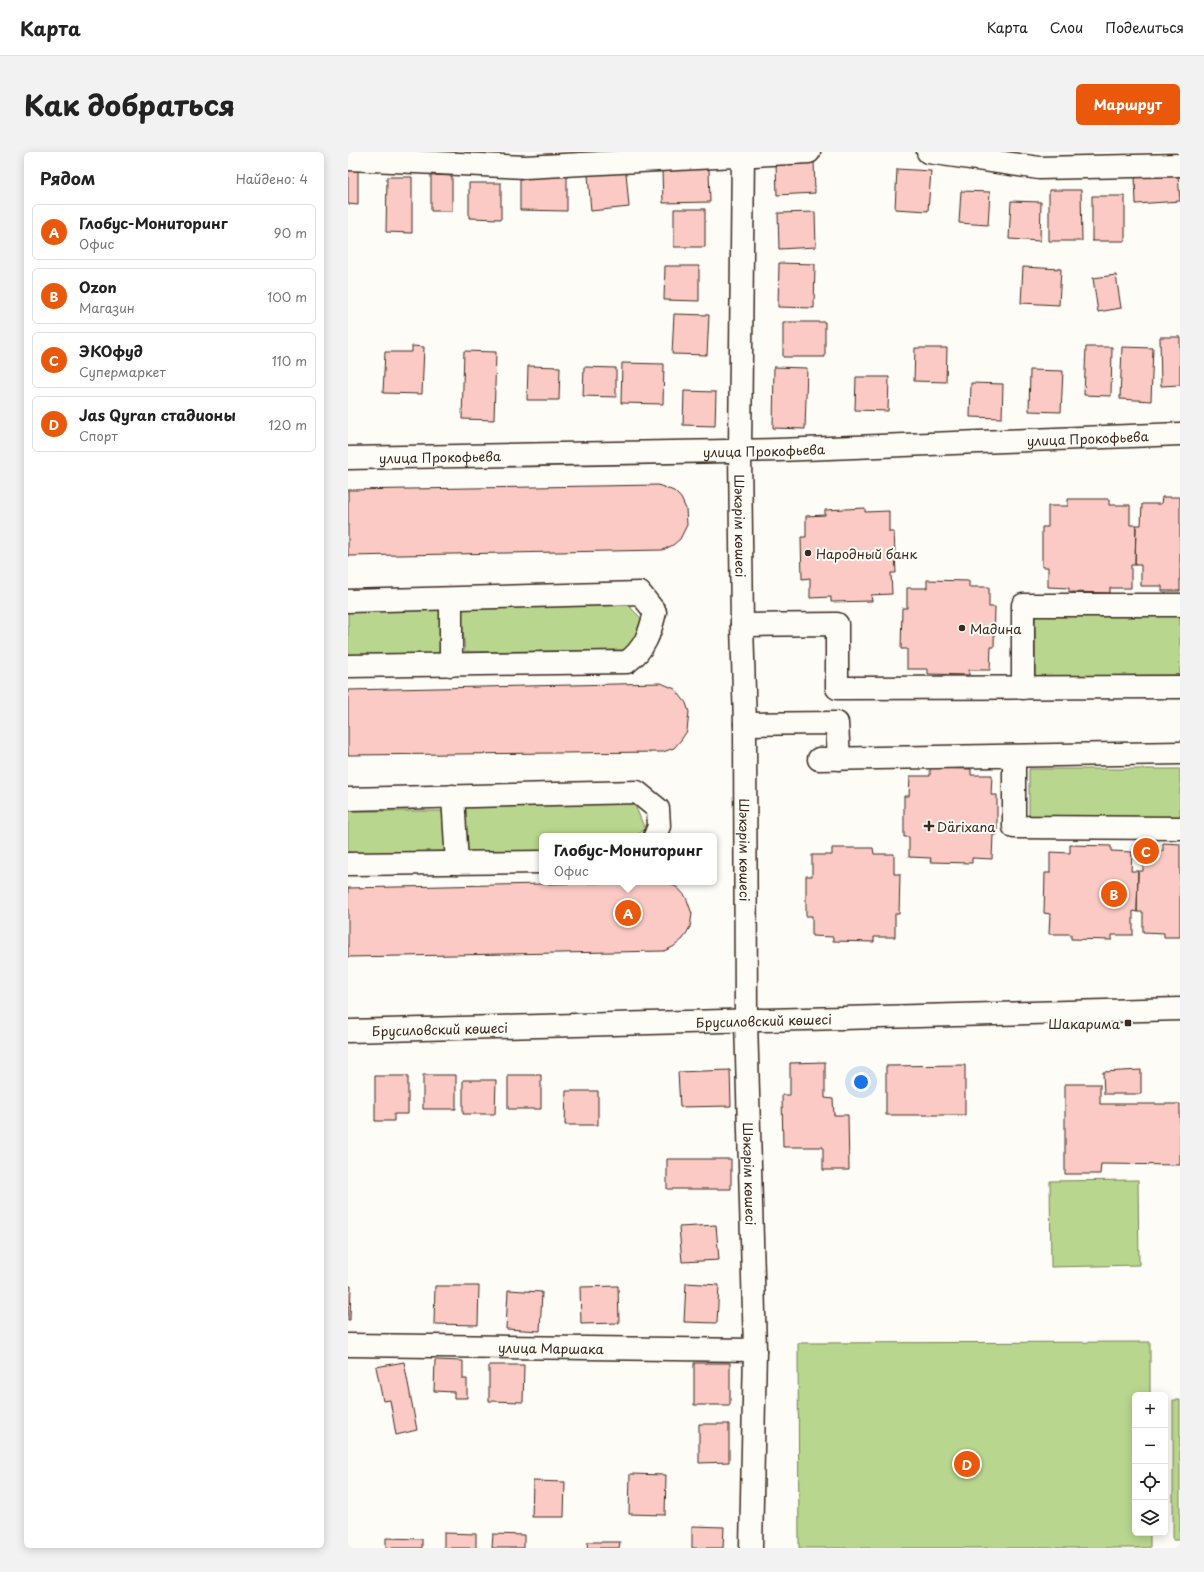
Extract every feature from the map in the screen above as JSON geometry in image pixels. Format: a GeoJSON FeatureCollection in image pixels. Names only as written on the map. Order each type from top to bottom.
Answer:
{"type":"FeatureCollection","features":[{"type":"Feature","properties":{"kind":"street"},"geometry":{"type":"LineString","coordinates":[[348,159],[525,167],[743,153],[809,152]]}},
{"type":"Feature","properties":{"kind":"street"},"geometry":{"type":"LineString","coordinates":[[928,152],[1039,168],[1180,165]]}},
{"type":"Feature","properties":{"kind":"street","name":"Шәкәрім көшесі"},"geometry":{"type":"LineString","coordinates":[[743,153],[740,451],[746,1020],[755,1350],[751,1548]]}},
{"type":"Feature","properties":{"kind":"street","name":"улица Прокофьева"},"geometry":{"type":"LineString","coordinates":[[348,458],[740,451],[1180,434]]}},
{"type":"Feature","properties":{"kind":"street"},"geometry":{"type":"LineString","coordinates":[[348,601],[640,593],[655,612],[650,632],[638,654],[627,662],[348,666]]}},
{"type":"Feature","properties":{"kind":"street"},"geometry":{"type":"LineString","coordinates":[[451,599],[451,665]]}},
{"type":"Feature","properties":{"kind":"street"},"geometry":{"type":"LineString","coordinates":[[1023,688],[1023,605],[1180,605]]}},
{"type":"Feature","properties":{"kind":"street"},"geometry":{"type":"LineString","coordinates":[[742,625],[837,624],[836,688],[1180,687]]}},
{"type":"Feature","properties":{"kind":"street"},"geometry":{"type":"LineString","coordinates":[[744,724],[837,723],[829,759],[1180,753]]}},
{"type":"Feature","properties":{"kind":"street"},"geometry":{"type":"LineString","coordinates":[[1014,756],[1014,827],[1180,828]]}},
{"type":"Feature","properties":{"kind":"street"},"geometry":{"type":"LineString","coordinates":[[348,799],[637,792],[658,809],[659,826],[656,833]]}},
{"type":"Feature","properties":{"kind":"street"},"geometry":{"type":"LineString","coordinates":[[453,796],[457,863]]}},
{"type":"Feature","properties":{"kind":"street"},"geometry":{"type":"LineString","coordinates":[[348,864],[539,862]]}},
{"type":"Feature","properties":{"kind":"street","name":"Брусиловский көшесі"},"geometry":{"type":"LineString","coordinates":[[348,1031],[1180,1010]]}},
{"type":"Feature","properties":{"kind":"street","name":"улица Маршака"},"geometry":{"type":"LineString","coordinates":[[348,1345],[755,1350]]}},
{"type":"Feature","properties":{"kind":"green space"},"geometry":{"type":"Polygon","coordinates":[[[628,605],[643,620],[628,650],[465,652],[461,609],[628,605]]]}},
{"type":"Feature","properties":{"kind":"green space"},"geometry":{"type":"Polygon","coordinates":[[[440,608],[443,654],[348,655],[348,612],[440,608]]]}},
{"type":"Feature","properties":{"kind":"green space"},"geometry":{"type":"Polygon","coordinates":[[[1180,614],[1180,675],[1035,676],[1035,616],[1180,614]]]}},
{"type":"Feature","properties":{"kind":"green space"},"geometry":{"type":"Polygon","coordinates":[[[1029,769],[1180,769],[1180,818],[1029,818],[1029,769]]]}},
{"type":"Feature","properties":{"kind":"green space"},"geometry":{"type":"Polygon","coordinates":[[[634,803],[645,829],[640,833],[539,833],[539,851],[467,854],[463,806],[634,803]]]}},
{"type":"Feature","properties":{"kind":"green space"},"geometry":{"type":"Polygon","coordinates":[[[348,811],[443,811],[445,851],[348,853],[348,811]]]}},
{"type":"Feature","properties":{"kind":"green space"},"geometry":{"type":"Polygon","coordinates":[[[1138,1180],[1139,1265],[1051,1267],[1050,1181],[1138,1180]]]}},
{"type":"Feature","properties":{"kind":"green space"},"geometry":{"type":"Polygon","coordinates":[[[1150,1342],[1150,1392],[1132,1392],[1132,1536],[1150,1536],[1150,1548],[799,1548],[798,1343],[1150,1342]]]}},
{"type":"Feature","properties":{"kind":"green space"},"geometry":{"type":"Polygon","coordinates":[[[1173,1400],[1180,1400],[1180,1540],[1173,1540],[1173,1400]]]}},
{"type":"Feature","properties":{"kind":"building"},"geometry":{"type":"Polygon","coordinates":[[[814,161],[815,193],[777,195],[776,163],[814,161]]]}},
{"type":"Feature","properties":{"kind":"building"},"geometry":{"type":"Polygon","coordinates":[[[348,169],[358,169],[358,205],[348,204],[348,169]]]}},
{"type":"Feature","properties":{"kind":"building"},"geometry":{"type":"Polygon","coordinates":[[[709,169],[710,202],[663,203],[662,170],[709,169]]]}},
{"type":"Feature","properties":{"kind":"building"},"geometry":{"type":"Polygon","coordinates":[[[897,169],[931,171],[928,211],[895,209],[897,169]]]}},
{"type":"Feature","properties":{"kind":"building"},"geometry":{"type":"Polygon","coordinates":[[[626,172],[629,207],[591,211],[588,175],[626,172]]]}},
{"type":"Feature","properties":{"kind":"building"},"geometry":{"type":"Polygon","coordinates":[[[1178,174],[1180,201],[1136,204],[1135,176],[1178,174]]]}},
{"type":"Feature","properties":{"kind":"building"},"geometry":{"type":"Polygon","coordinates":[[[431,175],[452,176],[452,211],[431,211],[431,175]]]}},
{"type":"Feature","properties":{"kind":"building"},"geometry":{"type":"Polygon","coordinates":[[[520,175],[567,175],[567,211],[520,210],[520,175]]]}},
{"type":"Feature","properties":{"kind":"building"},"geometry":{"type":"Polygon","coordinates":[[[387,177],[412,177],[412,233],[386,232],[387,177]]]}},
{"type":"Feature","properties":{"kind":"building"},"geometry":{"type":"Polygon","coordinates":[[[469,183],[501,183],[501,219],[469,218],[469,183]]]}},
{"type":"Feature","properties":{"kind":"building"},"geometry":{"type":"Polygon","coordinates":[[[1049,190],[1081,190],[1082,241],[1049,241],[1049,190]]]}},
{"type":"Feature","properties":{"kind":"building"},"geometry":{"type":"Polygon","coordinates":[[[961,191],[990,192],[988,225],[959,223],[961,191]]]}},
{"type":"Feature","properties":{"kind":"building"},"geometry":{"type":"Polygon","coordinates":[[[1092,196],[1125,196],[1125,241],[1092,241],[1092,196]]]}},
{"type":"Feature","properties":{"kind":"building"},"geometry":{"type":"Polygon","coordinates":[[[1011,201],[1041,202],[1040,241],[1009,239],[1011,201]]]}},
{"type":"Feature","properties":{"kind":"building"},"geometry":{"type":"Polygon","coordinates":[[[674,209],[705,209],[705,247],[674,247],[674,209]]]}},
{"type":"Feature","properties":{"kind":"building"},"geometry":{"type":"Polygon","coordinates":[[[815,212],[816,247],[779,249],[778,213],[815,212]]]}},
{"type":"Feature","properties":{"kind":"building"},"geometry":{"type":"Polygon","coordinates":[[[779,263],[815,264],[814,308],[778,307],[779,263]]]}},
{"type":"Feature","properties":{"kind":"building"},"geometry":{"type":"Polygon","coordinates":[[[665,266],[699,266],[699,301],[664,300],[665,266]]]}},
{"type":"Feature","properties":{"kind":"building"},"geometry":{"type":"Polygon","coordinates":[[[1023,267],[1061,269],[1059,305],[1021,303],[1023,267]]]}},
{"type":"Feature","properties":{"kind":"building"},"geometry":{"type":"Polygon","coordinates":[[[1116,275],[1121,308],[1098,312],[1093,278],[1116,275]]]}},
{"type":"Feature","properties":{"kind":"building"},"geometry":{"type":"Polygon","coordinates":[[[674,314],[709,315],[707,355],[672,354],[674,314]]]}},
{"type":"Feature","properties":{"kind":"building"},"geometry":{"type":"Polygon","coordinates":[[[783,322],[825,322],[825,357],[783,357],[783,322]]]}},
{"type":"Feature","properties":{"kind":"building"},"geometry":{"type":"Polygon","coordinates":[[[1160,337],[1180,337],[1180,385],[1161,386],[1160,337]]]}},
{"type":"Feature","properties":{"kind":"building"},"geometry":{"type":"Polygon","coordinates":[[[412,346],[424,347],[422,394],[383,393],[385,352],[412,352],[412,346]]]}},
{"type":"Feature","properties":{"kind":"building"},"geometry":{"type":"Polygon","coordinates":[[[1086,347],[1112,347],[1111,396],[1084,395],[1086,347]]]}},
{"type":"Feature","properties":{"kind":"building"},"geometry":{"type":"Polygon","coordinates":[[[1122,347],[1153,348],[1151,401],[1120,399],[1122,347]]]}},
{"type":"Feature","properties":{"kind":"building"},"geometry":{"type":"Polygon","coordinates":[[[915,348],[947,348],[946,382],[914,381],[915,348]]]}},
{"type":"Feature","properties":{"kind":"building"},"geometry":{"type":"Polygon","coordinates":[[[464,351],[496,352],[494,420],[462,419],[464,351]]]}},
{"type":"Feature","properties":{"kind":"building"},"geometry":{"type":"Polygon","coordinates":[[[622,363],[664,364],[663,404],[621,403],[622,363]]]}},
{"type":"Feature","properties":{"kind":"building"},"geometry":{"type":"Polygon","coordinates":[[[528,366],[560,367],[559,400],[527,400],[528,366]]]}},
{"type":"Feature","properties":{"kind":"building"},"geometry":{"type":"Polygon","coordinates":[[[584,367],[616,368],[616,397],[583,396],[584,367]]]}},
{"type":"Feature","properties":{"kind":"building"},"geometry":{"type":"Polygon","coordinates":[[[774,367],[807,368],[805,429],[773,428],[774,367]]]}},
{"type":"Feature","properties":{"kind":"building"},"geometry":{"type":"Polygon","coordinates":[[[1030,370],[1063,371],[1061,412],[1029,411],[1030,370]]]}},
{"type":"Feature","properties":{"kind":"building"},"geometry":{"type":"Polygon","coordinates":[[[856,377],[889,377],[888,411],[855,410],[856,377]]]}},
{"type":"Feature","properties":{"kind":"building"},"geometry":{"type":"Polygon","coordinates":[[[971,383],[1003,384],[1002,418],[970,417],[971,383]]]}},
{"type":"Feature","properties":{"kind":"building"},"geometry":{"type":"Polygon","coordinates":[[[684,391],[716,392],[715,426],[683,425],[684,391]]]}},
{"type":"Feature","properties":{"kind":"building"},"geometry":{"type":"Polygon","coordinates":[[[658,485],[674,491],[681,498],[686,509],[687,525],[680,539],[673,545],[663,550],[348,556],[348,490],[658,485]]]}},
{"type":"Feature","properties":{"kind":"building"},"geometry":{"type":"Polygon","coordinates":[[[1162,497],[1180,497],[1180,591],[1162,591],[1162,586],[1141,586],[1141,565],[1135,565],[1136,525],[1141,525],[1142,504],[1161,504],[1162,497]]]}},
{"type":"Feature","properties":{"kind":"building"},"geometry":{"type":"Polygon","coordinates":[[[1068,499],[1109,499],[1109,505],[1130,505],[1130,525],[1136,525],[1135,565],[1131,565],[1131,588],[1110,588],[1110,593],[1069,592],[1069,588],[1048,587],[1048,567],[1042,567],[1042,527],[1048,527],[1048,506],[1068,506],[1068,499]]]}},
{"type":"Feature","properties":{"kind":"building"},"geometry":{"type":"Polygon","coordinates":[[[865,508],[865,512],[889,511],[889,532],[894,532],[896,573],[891,573],[892,594],[871,595],[872,601],[831,602],[831,597],[810,598],[810,578],[802,579],[801,537],[806,537],[806,516],[825,515],[825,510],[865,508]]]}},
{"type":"Feature","properties":{"kind":"building"},"geometry":{"type":"Polygon","coordinates":[[[927,580],[969,581],[969,587],[989,587],[989,607],[995,607],[994,647],[991,647],[990,670],[969,670],[969,675],[928,674],[928,669],[907,669],[907,649],[901,649],[902,608],[907,608],[907,588],[927,588],[927,580]]]}},
{"type":"Feature","properties":{"kind":"building"},"geometry":{"type":"Polygon","coordinates":[[[661,683],[675,689],[686,703],[689,712],[687,731],[674,748],[663,752],[348,755],[348,690],[661,683]]]}},
{"type":"Feature","properties":{"kind":"building"},"geometry":{"type":"Polygon","coordinates":[[[930,768],[971,769],[971,775],[992,775],[991,795],[997,795],[997,835],[993,835],[992,859],[972,858],[972,863],[930,862],[931,858],[909,857],[909,837],[904,837],[904,796],[909,796],[910,776],[930,776],[930,768]]]}},
{"type":"Feature","properties":{"kind":"building"},"geometry":{"type":"Polygon","coordinates":[[[1163,843],[1180,844],[1180,937],[1164,937],[1164,933],[1143,932],[1143,912],[1137,912],[1138,871],[1143,871],[1143,851],[1163,851],[1163,843]]]}},
{"type":"Feature","properties":{"kind":"building"},"geometry":{"type":"Polygon","coordinates":[[[1070,845],[1111,846],[1111,851],[1132,852],[1131,871],[1138,871],[1137,912],[1133,911],[1133,935],[1112,935],[1112,940],[1071,939],[1071,934],[1049,934],[1050,914],[1044,913],[1045,873],[1050,873],[1050,852],[1070,853],[1070,845]]]}},
{"type":"Feature","properties":{"kind":"building"},"geometry":{"type":"Polygon","coordinates":[[[832,848],[873,848],[874,854],[894,854],[894,874],[900,874],[899,914],[895,914],[895,937],[874,937],[874,942],[833,941],[833,937],[812,936],[812,916],[806,916],[806,876],[812,876],[812,855],[832,855],[832,848]]]}},
{"type":"Feature","properties":{"kind":"building"},"geometry":{"type":"Polygon","coordinates":[[[539,884],[672,885],[678,888],[686,897],[692,914],[690,927],[683,939],[673,947],[664,951],[348,957],[348,888],[539,884]]]}},
{"type":"Feature","properties":{"kind":"building"},"geometry":{"type":"Polygon","coordinates":[[[825,1062],[825,1098],[833,1099],[834,1115],[848,1115],[849,1170],[823,1170],[823,1147],[783,1147],[782,1095],[790,1095],[790,1063],[825,1062]]]}},
{"type":"Feature","properties":{"kind":"building"},"geometry":{"type":"Polygon","coordinates":[[[965,1065],[965,1115],[886,1115],[886,1066],[965,1065]]]}},
{"type":"Feature","properties":{"kind":"building"},"geometry":{"type":"Polygon","coordinates":[[[730,1070],[731,1106],[680,1107],[678,1072],[730,1070]]]}},
{"type":"Feature","properties":{"kind":"building"},"geometry":{"type":"Polygon","coordinates":[[[1141,1070],[1141,1094],[1104,1094],[1103,1072],[1141,1070]]]}},
{"type":"Feature","properties":{"kind":"building"},"geometry":{"type":"Polygon","coordinates":[[[423,1075],[456,1075],[456,1109],[423,1109],[423,1075]]]}},
{"type":"Feature","properties":{"kind":"building"},"geometry":{"type":"Polygon","coordinates":[[[508,1075],[541,1075],[541,1109],[508,1109],[508,1075]]]}},
{"type":"Feature","properties":{"kind":"building"},"geometry":{"type":"Polygon","coordinates":[[[375,1076],[408,1076],[408,1114],[394,1114],[394,1121],[375,1121],[375,1076]]]}},
{"type":"Feature","properties":{"kind":"building"},"geometry":{"type":"Polygon","coordinates":[[[463,1080],[496,1080],[495,1114],[463,1114],[463,1080]]]}},
{"type":"Feature","properties":{"kind":"building"},"geometry":{"type":"Polygon","coordinates":[[[1065,1084],[1100,1084],[1100,1104],[1180,1104],[1180,1165],[1101,1164],[1100,1174],[1065,1174],[1065,1084]]]}},
{"type":"Feature","properties":{"kind":"building"},"geometry":{"type":"Polygon","coordinates":[[[566,1091],[598,1091],[598,1125],[565,1125],[566,1091]]]}},
{"type":"Feature","properties":{"kind":"building"},"geometry":{"type":"Polygon","coordinates":[[[667,1159],[731,1159],[731,1189],[667,1189],[667,1159]]]}},
{"type":"Feature","properties":{"kind":"building"},"geometry":{"type":"Polygon","coordinates":[[[716,1225],[719,1260],[682,1262],[679,1227],[716,1225]]]}},
{"type":"Feature","properties":{"kind":"building"},"geometry":{"type":"Polygon","coordinates":[[[686,1283],[719,1285],[717,1323],[684,1322],[686,1283]]]}},
{"type":"Feature","properties":{"kind":"building"},"geometry":{"type":"Polygon","coordinates":[[[348,1286],[351,1286],[350,1320],[348,1320],[348,1286]]]}},
{"type":"Feature","properties":{"kind":"building"},"geometry":{"type":"Polygon","coordinates":[[[435,1286],[479,1286],[478,1325],[434,1324],[435,1286]]]}},
{"type":"Feature","properties":{"kind":"building"},"geometry":{"type":"Polygon","coordinates":[[[618,1286],[619,1323],[581,1324],[580,1287],[618,1286]]]}},
{"type":"Feature","properties":{"kind":"building"},"geometry":{"type":"Polygon","coordinates":[[[508,1290],[542,1292],[540,1331],[506,1329],[508,1290]]]}},
{"type":"Feature","properties":{"kind":"building"},"geometry":{"type":"Polygon","coordinates":[[[435,1360],[463,1361],[463,1379],[467,1379],[467,1398],[454,1398],[454,1392],[434,1391],[435,1360]]]}},
{"type":"Feature","properties":{"kind":"building"},"geometry":{"type":"Polygon","coordinates":[[[404,1362],[417,1430],[396,1435],[390,1400],[383,1401],[376,1367],[404,1362]]]}},
{"type":"Feature","properties":{"kind":"building"},"geometry":{"type":"Polygon","coordinates":[[[694,1363],[730,1363],[730,1405],[694,1405],[694,1363]]]}},
{"type":"Feature","properties":{"kind":"building"},"geometry":{"type":"Polygon","coordinates":[[[489,1365],[524,1365],[523,1402],[489,1401],[489,1365]]]}},
{"type":"Feature","properties":{"kind":"building"},"geometry":{"type":"Polygon","coordinates":[[[699,1424],[729,1424],[729,1462],[699,1463],[699,1424]]]}},
{"type":"Feature","properties":{"kind":"building"},"geometry":{"type":"Polygon","coordinates":[[[630,1474],[666,1475],[665,1515],[629,1514],[630,1474]]]}},
{"type":"Feature","properties":{"kind":"building"},"geometry":{"type":"Polygon","coordinates":[[[533,1481],[565,1482],[564,1517],[532,1517],[533,1481]]]}},
{"type":"Feature","properties":{"kind":"building"},"geometry":{"type":"Polygon","coordinates":[[[692,1526],[724,1527],[723,1548],[692,1548],[692,1526]]]}},
{"type":"Feature","properties":{"kind":"building"},"geometry":{"type":"Polygon","coordinates":[[[444,1533],[476,1534],[476,1548],[444,1548],[444,1533]]]}},
{"type":"Feature","properties":{"kind":"building"},"geometry":{"type":"Polygon","coordinates":[[[493,1534],[524,1535],[524,1548],[492,1548],[493,1534]]]}},
{"type":"Feature","properties":{"kind":"building"},"geometry":{"type":"Polygon","coordinates":[[[386,1538],[422,1539],[422,1548],[386,1548],[386,1538]]]}},
{"type":"Feature","properties":{"kind":"building"},"geometry":{"type":"Polygon","coordinates":[[[588,1542],[620,1542],[619,1548],[587,1548],[588,1542]]]}},
{"type":"Feature","properties":{"kind":"place","name":"Народный банк"},"geometry":{"type":"Point","coordinates":[808,553]}},
{"type":"Feature","properties":{"kind":"place","name":"Мадина"},"geometry":{"type":"Point","coordinates":[962,628]}},
{"type":"Feature","properties":{"kind":"place","name":"Därixana"},"geometry":{"type":"Point","coordinates":[929,826]}},
{"type":"Feature","properties":{"kind":"place","name":"ЭКОфуд"},"geometry":{"type":"Point","coordinates":[1146,851]}},
{"type":"Feature","properties":{"kind":"place","name":"Ozon"},"geometry":{"type":"Point","coordinates":[1114,894]}},
{"type":"Feature","properties":{"kind":"place","name":"Глобус-Мониторинг"},"geometry":{"type":"Point","coordinates":[628,913]}},
{"type":"Feature","properties":{"kind":"place","name":"Шакарима"},"geometry":{"type":"Point","coordinates":[1128,1023]}},
{"type":"Feature","properties":{"kind":"place","name":"Jas Qyran стадионы"},"geometry":{"type":"Point","coordinates":[967,1464]}}]}
